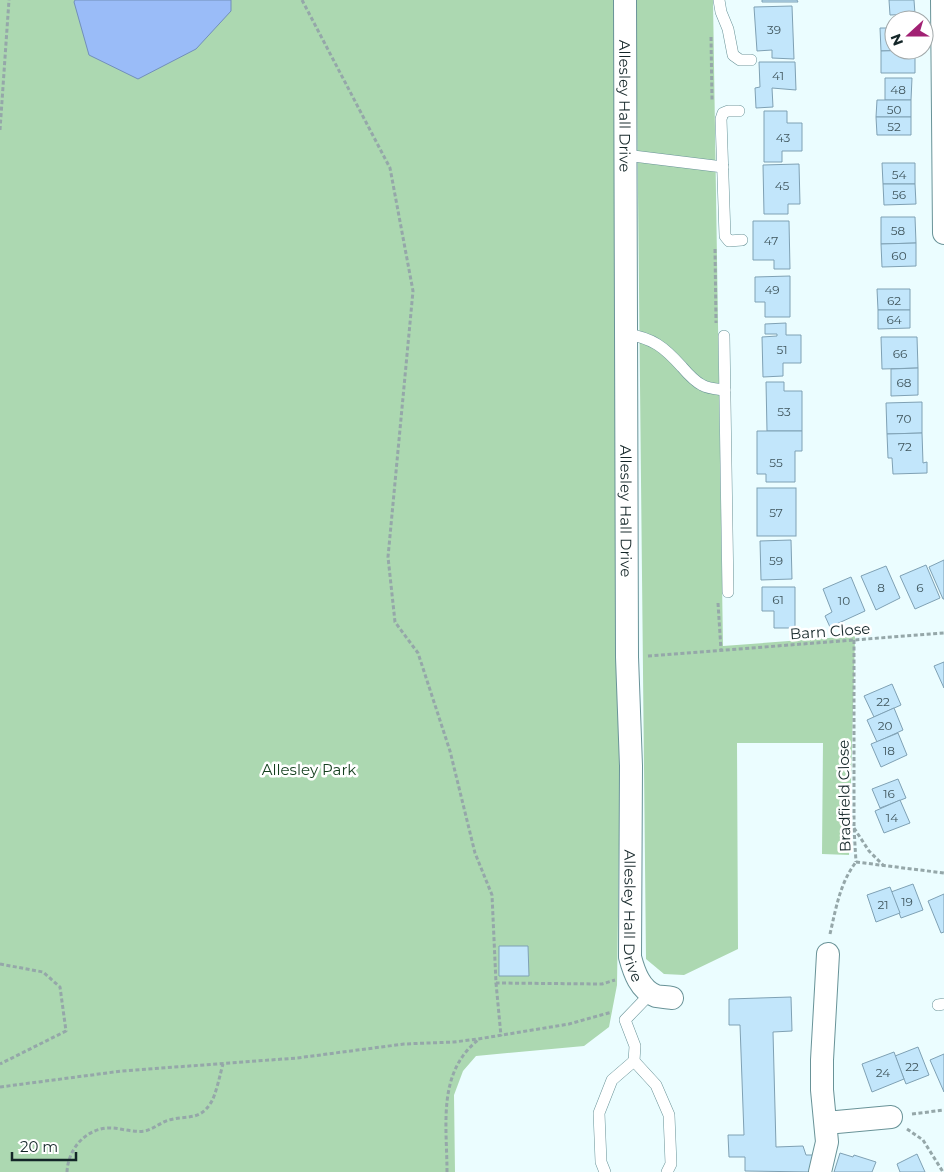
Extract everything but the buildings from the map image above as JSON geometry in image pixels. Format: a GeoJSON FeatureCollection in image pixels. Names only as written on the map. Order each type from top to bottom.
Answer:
{"type":"FeatureCollection","features":[{"type":"Feature","properties":{"kind":"street","name":"Allesley Hall Drive"},"geometry":{"type":"LineString","coordinates":[[624,0],[627,658],[631,766],[630,957],[635,975],[644,988],[661,995]]}},
{"type":"Feature","properties":{"kind":"street"},"geometry":{"type":"LineString","coordinates":[[942,0],[944,233]]}},
{"type":"Feature","properties":{"kind":"street"},"geometry":{"type":"LineString","coordinates":[[820,1172],[827,1142],[822,1090],[822,1060],[828,954]]}},
{"type":"Feature","properties":{"kind":"street"},"geometry":{"type":"LineString","coordinates":[[826,1123],[891,1116]]}},
{"type":"Feature","properties":{"kind":"lane"},"geometry":{"type":"LineString","coordinates":[[719,0],[721,12],[728,28],[733,55],[740,60],[751,60]]}},
{"type":"Feature","properties":{"kind":"lane"},"geometry":{"type":"LineString","coordinates":[[739,111],[728,110],[723,113],[721,124],[725,236],[729,241],[742,240]]}},
{"type":"Feature","properties":{"kind":"lane"},"geometry":{"type":"LineString","coordinates":[[625,156],[723,167]]}},
{"type":"Feature","properties":{"kind":"lane"},"geometry":{"type":"LineString","coordinates":[[626,334],[645,337],[654,342],[702,385],[725,390]]}},
{"type":"Feature","properties":{"kind":"lane"},"geometry":{"type":"LineString","coordinates":[[724,336],[728,592]]}},
{"type":"Feature","properties":{"kind":"lane"},"geometry":{"type":"LineString","coordinates":[[605,1172],[601,1162],[599,1113],[612,1080],[634,1061],[635,1046],[625,1020],[661,995]]}},
{"type":"Feature","properties":{"kind":"lane"},"geometry":{"type":"LineString","coordinates":[[634,1061],[656,1085],[669,1114],[671,1164],[667,1172]]}},
{"type":"Feature","properties":{"kind":"path"},"geometry":{"type":"LineString","coordinates":[[0,130],[9,0]]}},
{"type":"Feature","properties":{"kind":"path"},"geometry":{"type":"LineString","coordinates":[[302,0],[390,168],[413,291],[388,557],[396,622],[418,653],[450,751],[476,853],[492,895],[496,983],[501,1036]]}},
{"type":"Feature","properties":{"kind":"path"},"geometry":{"type":"LineString","coordinates":[[721,12],[711,12],[712,122],[721,124]]}},
{"type":"Feature","properties":{"kind":"path"},"geometry":{"type":"LineString","coordinates":[[724,223],[714,223],[716,335],[724,336]]}},
{"type":"Feature","properties":{"kind":"path"},"geometry":{"type":"LineString","coordinates":[[719,650],[718,601],[719,595],[723,592],[728,592]]}},
{"type":"Feature","properties":{"kind":"path","name":"Barn Close"},"geometry":{"type":"LineString","coordinates":[[651,656],[944,633]]}},
{"type":"Feature","properties":{"kind":"path","name":"Bradfield Close"},"geometry":{"type":"LineString","coordinates":[[854,640],[854,828],[856,862],[944,872]]}},
{"type":"Feature","properties":{"kind":"path"},"geometry":{"type":"LineString","coordinates":[[854,828],[869,851],[885,866]]}},
{"type":"Feature","properties":{"kind":"path"},"geometry":{"type":"LineString","coordinates":[[828,954],[829,941],[841,890],[847,874],[856,862]]}},
{"type":"Feature","properties":{"kind":"path"},"geometry":{"type":"LineString","coordinates":[[0,964],[43,972],[60,987],[66,1031],[0,1064]]}},
{"type":"Feature","properties":{"kind":"path"},"geometry":{"type":"LineString","coordinates":[[496,983],[602,984],[635,975]]}},
{"type":"Feature","properties":{"kind":"path"},"geometry":{"type":"LineString","coordinates":[[0,1087],[122,1071],[297,1058],[404,1044],[478,1039],[569,1024],[608,1014],[616,1009]]}},
{"type":"Feature","properties":{"kind":"path"},"geometry":{"type":"LineString","coordinates":[[447,1172],[446,1101],[450,1081],[457,1064],[468,1048],[478,1039]]}},
{"type":"Feature","properties":{"kind":"path"},"geometry":{"type":"LineString","coordinates":[[67,1172],[70,1152],[93,1131],[109,1128],[128,1132],[147,1131],[168,1120],[197,1117],[211,1104],[223,1064]]}},
{"type":"Feature","properties":{"kind":"path"},"geometry":{"type":"LineString","coordinates":[[891,1116],[944,1110]]}},
{"type":"Feature","properties":{"kind":"path"},"geometry":{"type":"LineString","coordinates":[[891,1116],[923,1140],[943,1172]]}},
{"type":"Feature","properties":{"kind":"green space","name":"Allesley Park"},"geometry":{"type":"Polygon","coordinates":[[[0,0],[615,0],[617,413],[615,611],[620,774],[617,985],[609,1027],[584,1046],[476,1056],[463,1071],[454,1095],[455,1172],[0,1172],[0,0]]]}},
{"type":"Feature","properties":{"kind":"green space"},"geometry":{"type":"Polygon","coordinates":[[[636,0],[713,0],[723,646],[855,636],[849,855],[822,854],[823,743],[737,743],[738,949],[684,975],[664,974],[646,959],[636,0]]]}},
{"type":"Feature","properties":{"kind":"water"},"geometry":{"type":"Polygon","coordinates":[[[75,0],[231,0],[231,11],[196,49],[138,79],[89,55],[75,0]]]}}]}
